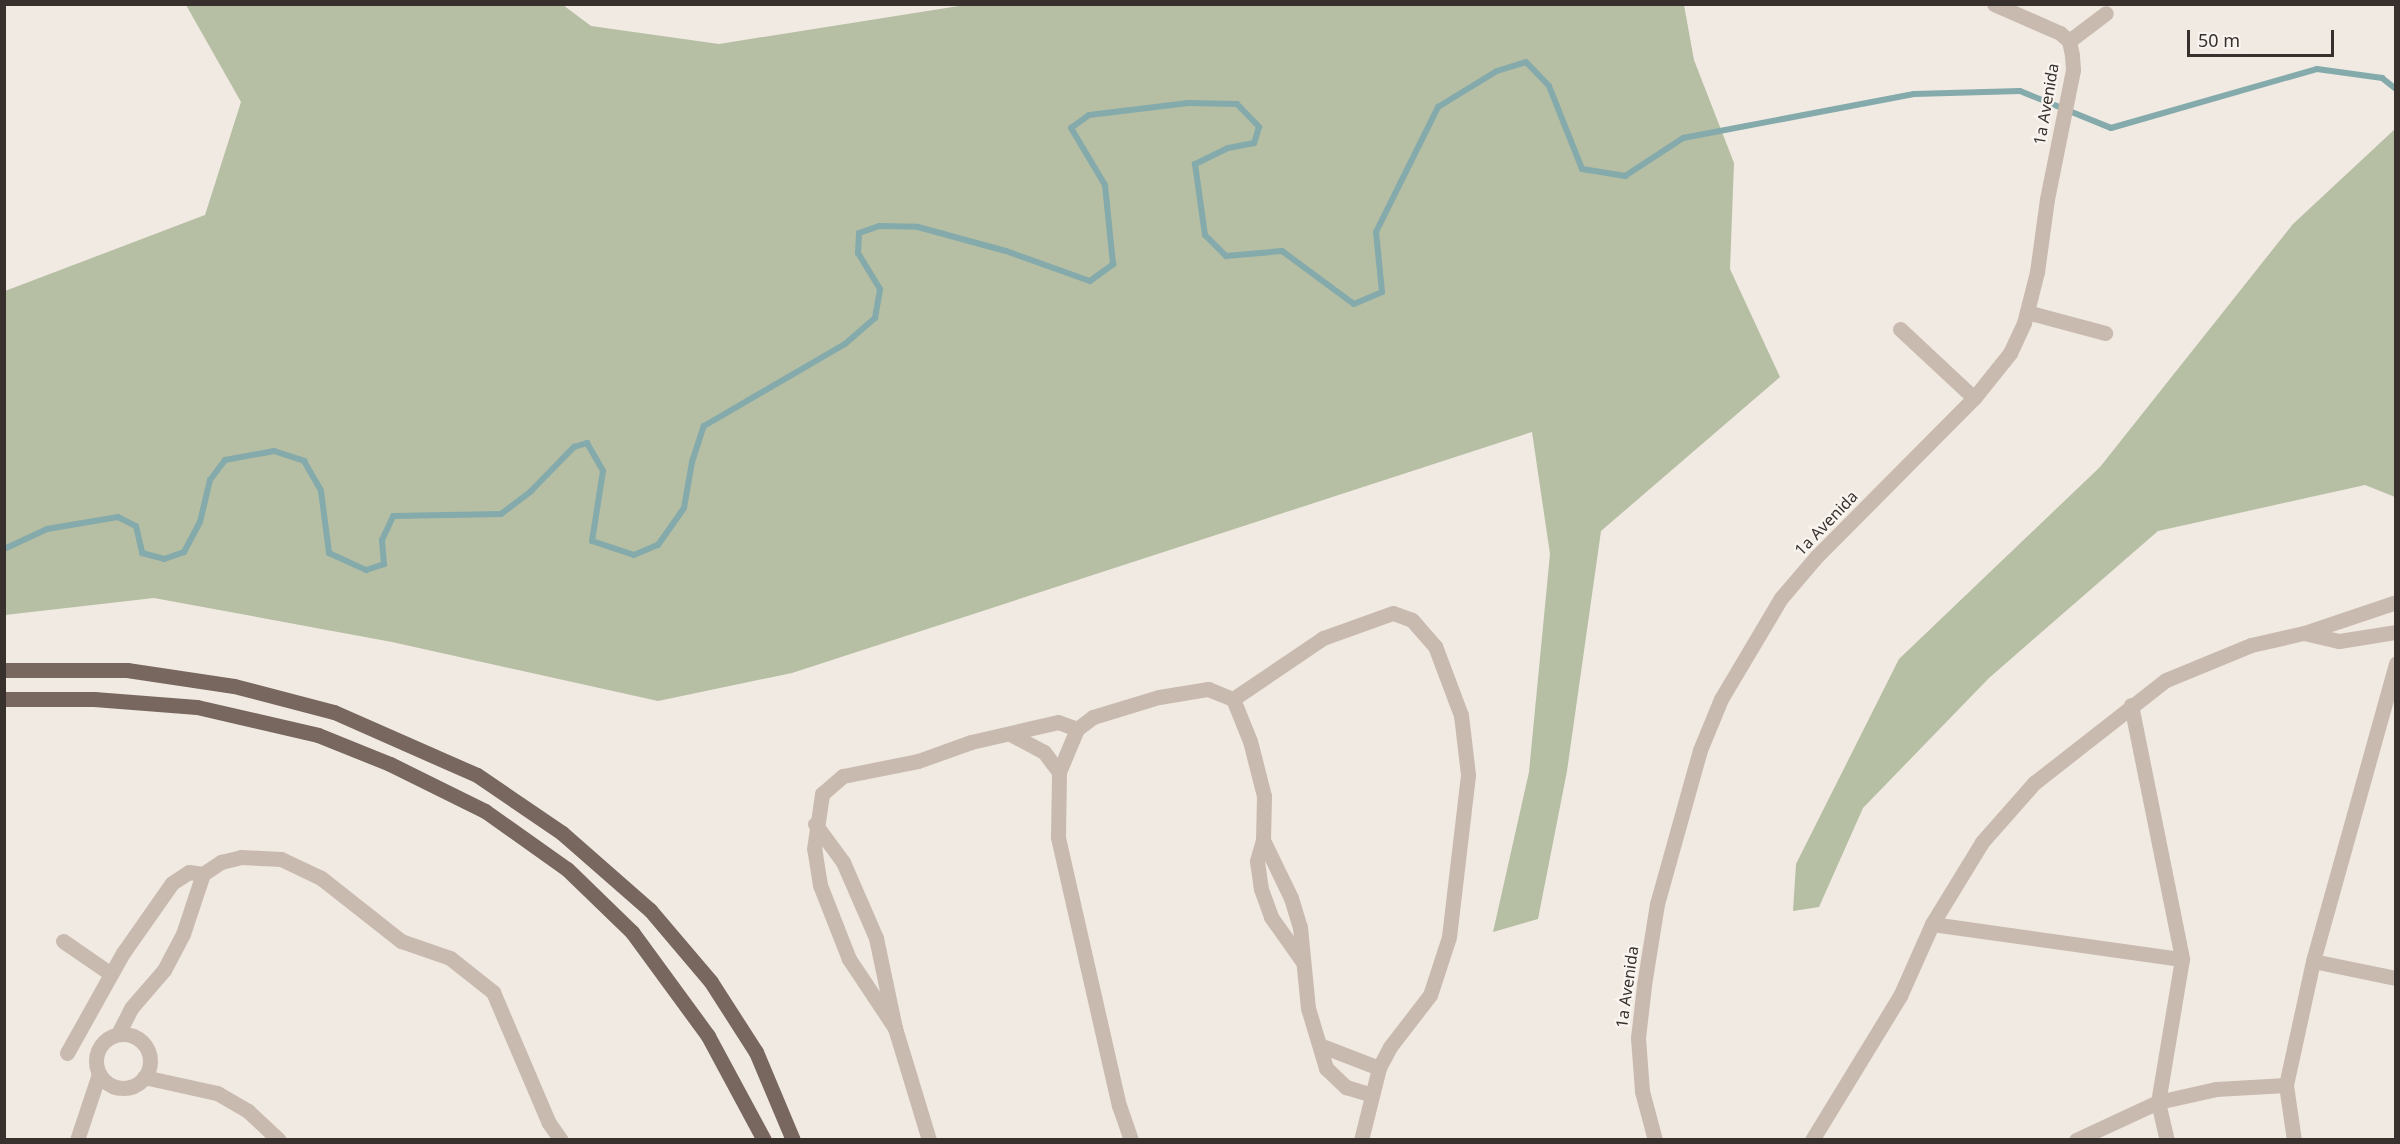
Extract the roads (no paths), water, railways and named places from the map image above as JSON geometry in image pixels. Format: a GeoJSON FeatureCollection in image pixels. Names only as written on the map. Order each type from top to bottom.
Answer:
{"type":"FeatureCollection","features":[{"type":"Feature","properties":{"kind":"main road"},"geometry":{"type":"LineString","coordinates":[[4,670],[127,670],[254,691],[334,712],[477,775],[561,832],[650,910],[711,982],[756,1052],[793,1135]]}},
{"type":"Feature","properties":{"kind":"main road"},"geometry":{"type":"LineString","coordinates":[[4,699],[84,698],[197,707],[318,735],[390,764],[485,812],[567,869],[632,932],[708,1036],[764,1140]]}},
{"type":"Feature","properties":{"kind":"street","name":"1a Avenida"},"geometry":{"type":"LineString","coordinates":[[1654,1140],[1642,1091],[1638,1038],[1644,985],[1657,904],[1700,750],[1721,699],[1781,598],[1817,556],[1974,398],[2010,353],[2027,312],[2073,70],[2069,41],[2045,24],[1994,4]]}},
{"type":"Feature","properties":{"kind":"street"},"geometry":{"type":"LineString","coordinates":[[2069,41],[2106,13]]}},
{"type":"Feature","properties":{"kind":"street"},"geometry":{"type":"LineString","coordinates":[[2027,312],[2104,333]]}},
{"type":"Feature","properties":{"kind":"street"},"geometry":{"type":"LineString","coordinates":[[1900,329],[1974,398]]}},
{"type":"Feature","properties":{"kind":"street"},"geometry":{"type":"LineString","coordinates":[[1812,1140],[1900,996],[1932,924],[1982,842],[2034,783],[2131,705],[2166,680],[2206,661],[2304,633],[2396,602]]}},
{"type":"Feature","properties":{"kind":"street"},"geometry":{"type":"LineString","coordinates":[[1233,699],[1323,638],[1370,618],[1393,613],[1412,620],[1435,646],[1467,744],[1466,806],[1449,937],[1430,995],[1390,1047],[1379,1068],[1361,1140]]}},
{"type":"Feature","properties":{"kind":"street"},"geometry":{"type":"LineString","coordinates":[[2304,633],[2339,641],[2396,632]]}},
{"type":"Feature","properties":{"kind":"street"},"geometry":{"type":"LineString","coordinates":[[2294,1140],[2286,1084],[2313,961],[2396,663]]}},
{"type":"Feature","properties":{"kind":"street"},"geometry":{"type":"LineString","coordinates":[[1131,1140],[1119,1106],[1058,837],[1059,772],[1077,729],[1093,717],[1159,697],[1208,689],[1233,699],[1260,777],[1264,796],[1263,840],[1257,861],[1261,889],[1271,917],[1303,962]]}},
{"type":"Feature","properties":{"kind":"street"},"geometry":{"type":"LineString","coordinates":[[2131,705],[2182,959],[2158,1102],[2167,1140]]}},
{"type":"Feature","properties":{"kind":"street"},"geometry":{"type":"LineString","coordinates":[[895,1028],[870,993],[833,927],[820,885],[814,849],[815,824],[822,794],[843,776],[1058,722],[1077,729]]}},
{"type":"Feature","properties":{"kind":"street"},"geometry":{"type":"LineString","coordinates":[[1012,735],[1044,752],[1059,772]]}},
{"type":"Feature","properties":{"kind":"street"},"geometry":{"type":"LineString","coordinates":[[815,824],[843,862],[876,938],[895,1028],[930,1140]]}},
{"type":"Feature","properties":{"kind":"street"},"geometry":{"type":"LineString","coordinates":[[1263,840],[1291,898],[1300,927],[1308,1008],[1322,1046],[1326,1068],[1346,1087],[1372,1095]]}},
{"type":"Feature","properties":{"kind":"street"},"geometry":{"type":"LineString","coordinates":[[77,1140],[99,1074],[98,1049],[118,1034],[132,1007],[164,970],[183,934],[203,874],[221,862],[241,857],[281,859],[321,878],[401,941],[450,958],[470,971],[493,992],[549,1123],[561,1140]]}},
{"type":"Feature","properties":{"kind":"street"},"geometry":{"type":"LineString","coordinates":[[67,1053],[111,974],[172,883],[189,872],[203,874]]}},
{"type":"Feature","properties":{"kind":"street"},"geometry":{"type":"LineString","coordinates":[[1932,924],[2182,959]]}},
{"type":"Feature","properties":{"kind":"street"},"geometry":{"type":"LineString","coordinates":[[63,941],[111,974]]}},
{"type":"Feature","properties":{"kind":"street"},"geometry":{"type":"LineString","coordinates":[[2313,961],[2396,978]]}},
{"type":"Feature","properties":{"kind":"street"},"geometry":{"type":"LineString","coordinates":[[118,1034],[136,1037],[143,1043],[150,1060],[144,1077]]}},
{"type":"Feature","properties":{"kind":"street"},"geometry":{"type":"LineString","coordinates":[[1322,1046],[1379,1068]]}},
{"type":"Feature","properties":{"kind":"street"},"geometry":{"type":"LineString","coordinates":[[99,1074],[121,1088],[144,1077],[217,1093],[248,1111],[279,1140]]}},
{"type":"Feature","properties":{"kind":"street"},"geometry":{"type":"LineString","coordinates":[[2076,1140],[2158,1102],[2216,1089],[2286,1084]]}},
{"type":"Feature","properties":{"kind":"waterway"},"geometry":{"type":"LineString","coordinates":[[4,549],[47,529],[118,517],[136,526],[142,553],[164,559],[184,552],[200,522],[210,480],[225,460],[274,451],[304,461],[321,491],[329,553],[366,570],[384,564],[382,540],[393,516],[501,514],[531,491],[574,447],[587,443],[603,471],[592,541],[634,555],[658,545],[684,508],[692,462],[704,426],[845,344],[875,318],[880,289],[858,253],[859,233],[879,226],[918,227],[1006,251],[1090,281],[1113,264],[1105,185],[1071,128],[1089,115],[1188,103],[1237,104],[1259,127],[1254,143],[1228,148],[1195,164],[1205,235],[1226,256],[1282,251],[1354,304],[1382,292],[1376,232],[1438,107],[1497,71],[1526,62],[1549,86],[1582,169],[1625,176],[1683,138],[1914,94],[2020,91],[2111,128],[2317,69],[2382,78],[2396,89]]}}]}
